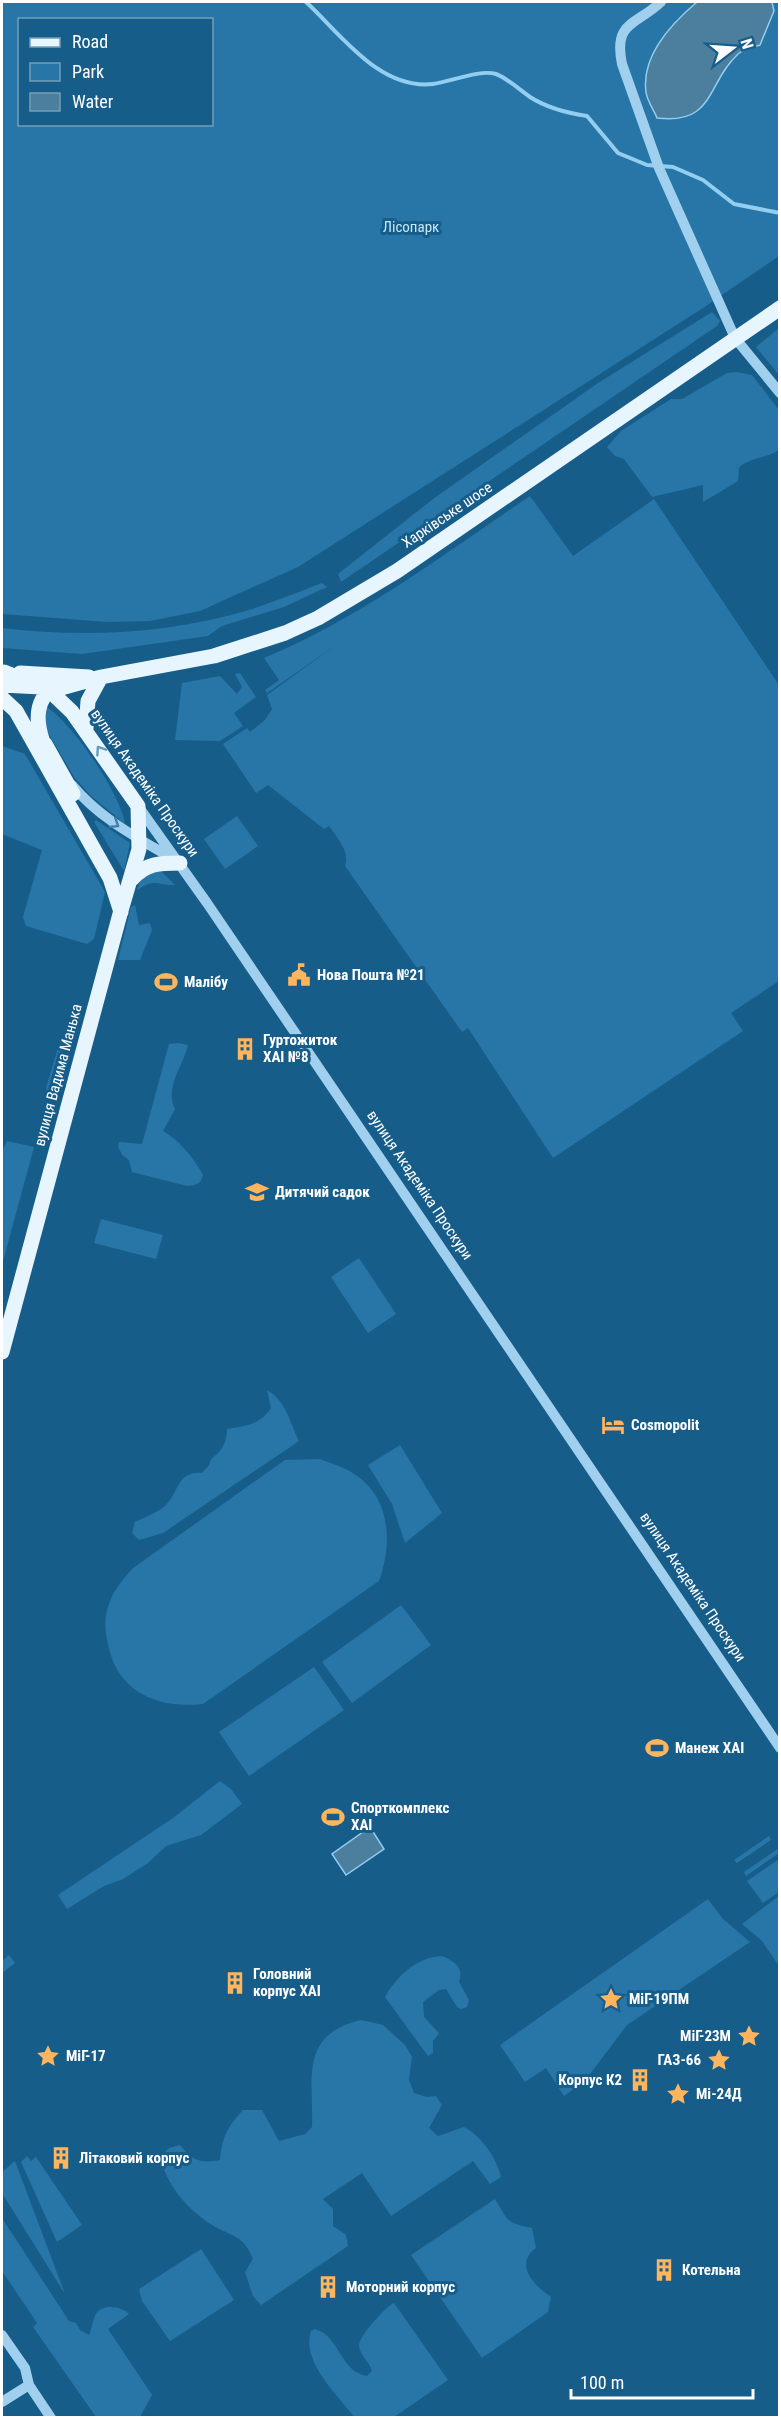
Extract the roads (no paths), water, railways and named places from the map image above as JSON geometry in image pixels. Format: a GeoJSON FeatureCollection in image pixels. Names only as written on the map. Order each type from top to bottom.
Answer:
{"type":"FeatureCollection","features":[{"type":"Feature","properties":{"kind":"main road","name":"Харківське шосе"},"geometry":{"type":"LineString","coordinates":[[2,676],[49,690],[93,677],[214,656],[285,633],[318,618],[416,558],[780,308]]}},
{"type":"Feature","properties":{"kind":"main road","name":"Харківське шосе"},"geometry":{"type":"LineString","coordinates":[[2,676],[93,677]]}},
{"type":"Feature","properties":{"kind":"main road"},"geometry":{"type":"LineString","coordinates":[[86,728],[87,701],[93,677]]}},
{"type":"Feature","properties":{"kind":"main road"},"geometry":{"type":"LineString","coordinates":[[42,740],[37,720],[49,690]]}},
{"type":"Feature","properties":{"kind":"main road","name":"вулиця Академіка Проскури"},"geometry":{"type":"LineString","coordinates":[[49,690],[86,728],[138,806]]}},
{"type":"Feature","properties":{"kind":"main road"},"geometry":{"type":"LineString","coordinates":[[6,701],[42,740],[64,776],[116,874],[120,886],[121,912]]}},
{"type":"Feature","properties":{"kind":"main road"},"geometry":{"type":"LineString","coordinates":[[6,701],[101,861],[121,912]]}},
{"type":"Feature","properties":{"kind":"main road","name":"вулиця Вадима Манька"},"geometry":{"type":"LineString","coordinates":[[2,1352],[121,912],[132,879],[140,839],[138,806]]}},
{"type":"Feature","properties":{"kind":"main road"},"geometry":{"type":"LineString","coordinates":[[132,879],[139,871],[152,864],[180,863]]}},
{"type":"Feature","properties":{"kind":"street"},"geometry":{"type":"LineString","coordinates":[[661,2],[627,25],[618,49],[659,168],[735,338],[780,393]]}},
{"type":"Feature","properties":{"kind":"street"},"geometry":{"type":"LineString","coordinates":[[64,776],[88,804],[180,863]]}},
{"type":"Feature","properties":{"kind":"street","name":"вулиця Академіка Проскури"},"geometry":{"type":"LineString","coordinates":[[138,806],[180,863],[780,1748]]}},
{"type":"Feature","properties":{"kind":"street"},"geometry":{"type":"LineString","coordinates":[[2,2335],[25,2368],[29,2385],[51,2418]]}},
{"type":"Feature","properties":{"kind":"street"},"geometry":{"type":"LineString","coordinates":[[2,2402],[29,2385]]}},
{"type":"Feature","properties":{"kind":"water"},"geometry":{"type":"Polygon","coordinates":[[[697,2],[772,2],[774,11],[760,45],[745,49],[738,54],[700,109],[690,115],[676,118],[657,118],[646,92],[648,66],[660,41],[697,2]]]}},
{"type":"Feature","properties":{"kind":"water"},"geometry":{"type":"Polygon","coordinates":[[[370,1827],[384,1849],[346,1875],[332,1854],[370,1827]]]}},
{"type":"Feature","properties":{"kind":"waterway"},"geometry":{"type":"LineString","coordinates":[[306,2],[362,57],[395,78],[413,84],[433,84],[474,74],[496,74],[543,104],[565,112],[587,116],[618,153],[647,165],[673,167],[703,180],[734,204],[780,213]]}},
{"type":"Feature","properties":{"kind":"place","name":"Нова Пошта №21"},"geometry":{"type":"Point","coordinates":[299,975]}},
{"type":"Feature","properties":{"kind":"place","name":"Малібу"},"geometry":{"type":"Point","coordinates":[166,982]}},
{"type":"Feature","properties":{"kind":"place","name":"Гуртожиток ХАІ №8"},"geometry":{"type":"Point","coordinates":[245,1049]}},
{"type":"Feature","properties":{"kind":"place","name":"Дитячий садок"},"geometry":{"type":"Point","coordinates":[257,1192]}},
{"type":"Feature","properties":{"kind":"place","name":"Cosmopolit"},"geometry":{"type":"Point","coordinates":[613,1425]}},
{"type":"Feature","properties":{"kind":"place","name":"Манеж ХАІ"},"geometry":{"type":"Point","coordinates":[657,1748]}},
{"type":"Feature","properties":{"kind":"place","name":"Спорткомплекс ХАІ"},"geometry":{"type":"Point","coordinates":[333,1817]}},
{"type":"Feature","properties":{"kind":"place","name":"Головний корпус ХАІ"},"geometry":{"type":"Point","coordinates":[235,1983]}},
{"type":"Feature","properties":{"kind":"place","name":"МіГ-19ПМ"},"geometry":{"type":"Point","coordinates":[611,1999]}},
{"type":"Feature","properties":{"kind":"place","name":"МіГ-23М"},"geometry":{"type":"Point","coordinates":[749,2036]}},
{"type":"Feature","properties":{"kind":"place","name":"МіГ-17"},"geometry":{"type":"Point","coordinates":[48,2056]}},
{"type":"Feature","properties":{"kind":"place","name":"ГАЗ-66"},"geometry":{"type":"Point","coordinates":[719,2060]}},
{"type":"Feature","properties":{"kind":"place","name":"Корпус К2"},"geometry":{"type":"Point","coordinates":[640,2080]}},
{"type":"Feature","properties":{"kind":"place","name":"Мі-24Д"},"geometry":{"type":"Point","coordinates":[678,2094]}},
{"type":"Feature","properties":{"kind":"place","name":"Літаковий корпус"},"geometry":{"type":"Point","coordinates":[61,2158]}},
{"type":"Feature","properties":{"kind":"place","name":"Котельна"},"geometry":{"type":"Point","coordinates":[664,2270]}},
{"type":"Feature","properties":{"kind":"place","name":"Моторний корпус"},"geometry":{"type":"Point","coordinates":[328,2287]}},
{"type":"Feature","properties":{"kind":"park label","name":"Лісопарк"},"geometry":{"type":"Point","coordinates":[411,227]}}]}
